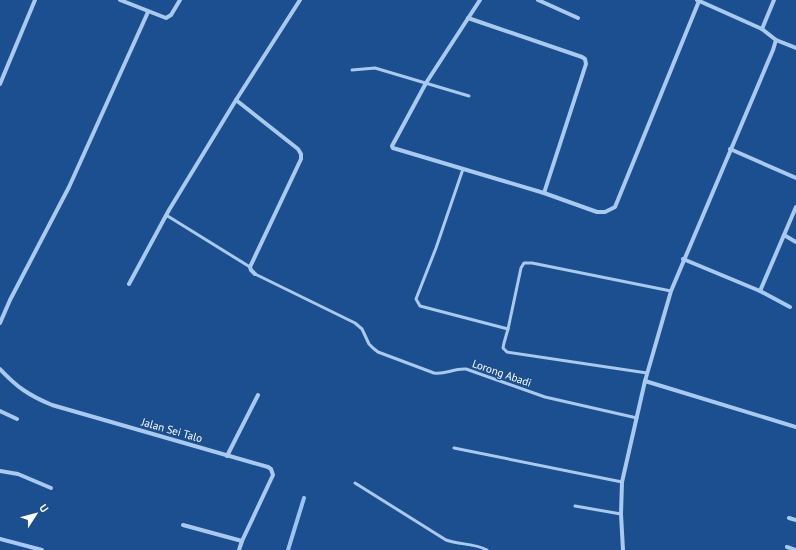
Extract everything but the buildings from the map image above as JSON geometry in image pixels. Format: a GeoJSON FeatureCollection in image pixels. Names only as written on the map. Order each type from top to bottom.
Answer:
{"type":"FeatureCollection","features":[{"type":"Feature","properties":{"kind":"street"},"geometry":{"type":"LineString","coordinates":[[0,84],[34,0]]}},
{"type":"Feature","properties":{"kind":"street"},"geometry":{"type":"LineString","coordinates":[[120,0],[166,18],[173,12],[180,0]]}},
{"type":"Feature","properties":{"kind":"street"},"geometry":{"type":"LineString","coordinates":[[128,284],[166,215],[236,100],[300,0]]}},
{"type":"Feature","properties":{"kind":"street"},"geometry":{"type":"LineString","coordinates":[[480,0],[426,83],[392,146],[393,148],[544,193],[597,212],[606,212],[615,207],[698,1],[762,29],[776,40],[796,48]]}},
{"type":"Feature","properties":{"kind":"street"},"geometry":{"type":"LineString","coordinates":[[538,0],[578,18]]}},
{"type":"Feature","properties":{"kind":"street"},"geometry":{"type":"LineString","coordinates":[[762,29],[774,0]]}},
{"type":"Feature","properties":{"kind":"street"},"geometry":{"type":"LineString","coordinates":[[0,323],[10,300],[69,187],[148,12]]}},
{"type":"Feature","properties":{"kind":"street"},"geometry":{"type":"LineString","coordinates":[[468,18],[585,59],[586,64],[544,193]]}},
{"type":"Feature","properties":{"kind":"street"},"geometry":{"type":"LineString","coordinates":[[623,550],[621,514],[622,482],[647,373],[671,291],[683,259],[776,40]]}},
{"type":"Feature","properties":{"kind":"street"},"geometry":{"type":"LineString","coordinates":[[236,100],[298,149],[301,157],[250,267]]}},
{"type":"Feature","properties":{"kind":"street"},"geometry":{"type":"LineString","coordinates":[[730,149],[796,178]]}},
{"type":"Feature","properties":{"kind":"street"},"geometry":{"type":"LineString","coordinates":[[760,291],[796,207]]}},
{"type":"Feature","properties":{"kind":"street"},"geometry":{"type":"LineString","coordinates":[[784,235],[796,242]]}},
{"type":"Feature","properties":{"kind":"street"},"geometry":{"type":"LineString","coordinates":[[683,259],[760,291],[790,307]]}},
{"type":"Feature","properties":{"kind":"street","name":"Lorong Abadi"},"geometry":{"type":"LineString","coordinates":[[250,267],[250,270],[255,274]]}},
{"type":"Feature","properties":{"kind":"street","name":"Jalan Sei Talo"},"geometry":{"type":"LineString","coordinates":[[0,368],[14,383],[33,397],[52,405],[271,469],[273,475],[239,550]]}},
{"type":"Feature","properties":{"kind":"street"},"geometry":{"type":"LineString","coordinates":[[645,381],[796,427]]}},
{"type":"Feature","properties":{"kind":"street"},"geometry":{"type":"LineString","coordinates":[[227,456],[258,395]]}},
{"type":"Feature","properties":{"kind":"street"},"geometry":{"type":"LineString","coordinates":[[0,411],[17,419]]}},
{"type":"Feature","properties":{"kind":"street"},"geometry":{"type":"LineString","coordinates":[[0,471],[18,474],[51,488]]}},
{"type":"Feature","properties":{"kind":"street"},"geometry":{"type":"LineString","coordinates":[[789,518],[796,520]]}},
{"type":"Feature","properties":{"kind":"street"},"geometry":{"type":"LineString","coordinates":[[183,525],[242,541]]}},
{"type":"Feature","properties":{"kind":"street"},"geometry":{"type":"LineString","coordinates":[[0,539],[42,550]]}},
{"type":"Feature","properties":{"kind":"street"},"geometry":{"type":"LineString","coordinates":[[787,547],[796,550]]}},
{"type":"Feature","properties":{"kind":"lane"},"geometry":{"type":"LineString","coordinates":[[352,70],[375,68],[469,96]]}},
{"type":"Feature","properties":{"kind":"lane"},"geometry":{"type":"LineString","coordinates":[[463,169],[416,301],[420,306],[508,329]]}},
{"type":"Feature","properties":{"kind":"lane"},"geometry":{"type":"LineString","coordinates":[[166,215],[250,267]]}},
{"type":"Feature","properties":{"kind":"lane"},"geometry":{"type":"LineString","coordinates":[[647,373],[507,352],[503,348],[521,268],[524,263],[532,263],[671,291]]}},
{"type":"Feature","properties":{"kind":"lane","name":"Lorong Abadi"},"geometry":{"type":"LineString","coordinates":[[255,274],[355,323],[362,329],[369,344],[378,352],[434,373],[440,374],[454,369],[466,369],[545,398],[637,418]]}},
{"type":"Feature","properties":{"kind":"lane"},"geometry":{"type":"LineString","coordinates":[[454,448],[622,482]]}},
{"type":"Feature","properties":{"kind":"lane"},"geometry":{"type":"LineString","coordinates":[[355,483],[446,540],[454,543],[482,547],[487,550]]}},
{"type":"Feature","properties":{"kind":"lane"},"geometry":{"type":"LineString","coordinates":[[575,506],[621,514]]}},
{"type":"Feature","properties":{"kind":"waterway"},"geometry":{"type":"LineString","coordinates":[[288,550],[304,498]]}}]}
